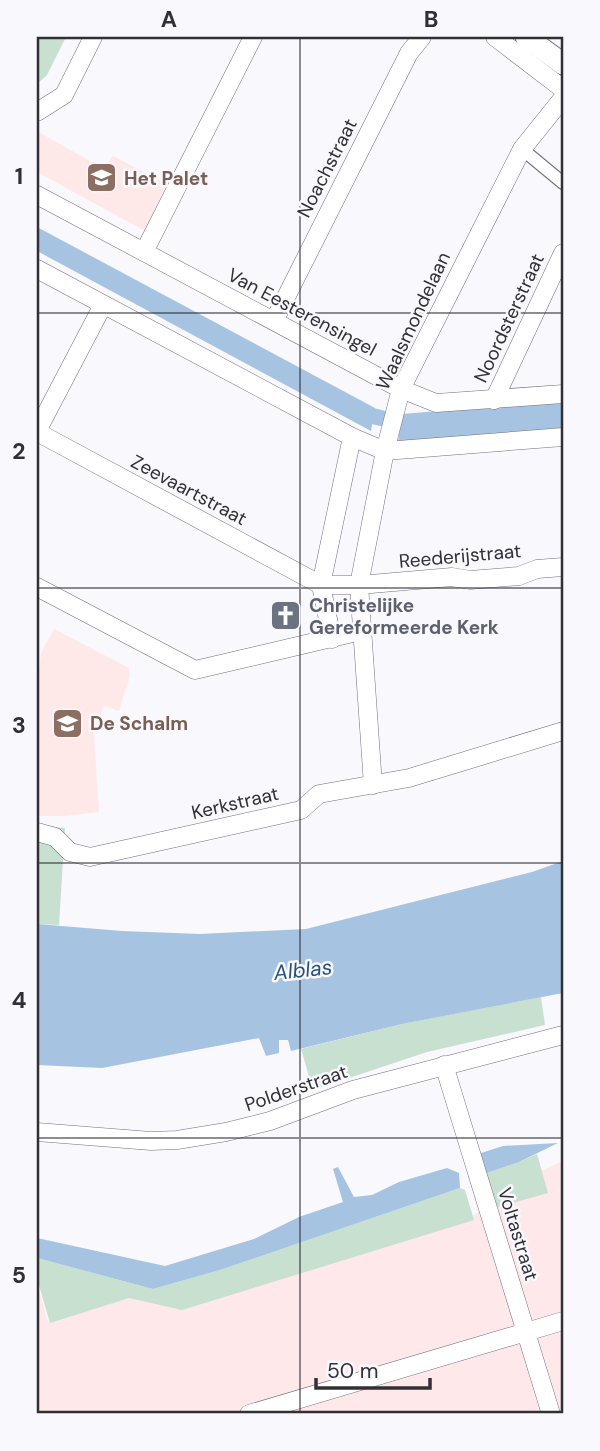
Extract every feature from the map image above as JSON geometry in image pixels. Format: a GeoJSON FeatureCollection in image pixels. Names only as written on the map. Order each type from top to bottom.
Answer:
{"type":"FeatureCollection","features":[{"type":"Feature","properties":{"kind":"street"},"geometry":{"type":"LineString","coordinates":[[37,112],[64,94],[93,37]]}},
{"type":"Feature","properties":{"kind":"street"},"geometry":{"type":"LineString","coordinates":[[144,252],[253,37]]}},
{"type":"Feature","properties":{"kind":"street","name":"Noachstraat"},"geometry":{"type":"LineString","coordinates":[[274,321],[390,89],[409,53],[422,37]]}},
{"type":"Feature","properties":{"kind":"street"},"geometry":{"type":"LineString","coordinates":[[495,37],[563,89]]}},
{"type":"Feature","properties":{"kind":"street"},"geometry":{"type":"LineString","coordinates":[[526,37],[563,64]]}},
{"type":"Feature","properties":{"kind":"street","name":"Waalsmondelaan"},"geometry":{"type":"LineString","coordinates":[[373,785],[359,585],[385,451],[401,389],[522,149],[563,98]]}},
{"type":"Feature","properties":{"kind":"street"},"geometry":{"type":"LineString","coordinates":[[522,149],[563,183]]}},
{"type":"Feature","properties":{"kind":"street","name":"Van Eesterensingel"},"geometry":{"type":"LineString","coordinates":[[37,195],[401,389],[436,402],[563,394]]}},
{"type":"Feature","properties":{"kind":"street","name":"Noordsterstraat"},"geometry":{"type":"LineString","coordinates":[[494,400],[563,253]]}},
{"type":"Feature","properties":{"kind":"street"},"geometry":{"type":"LineString","coordinates":[[37,269],[352,437],[385,451],[563,438]]}},
{"type":"Feature","properties":{"kind":"street"},"geometry":{"type":"LineString","coordinates":[[37,432],[103,305]]}},
{"type":"Feature","properties":{"kind":"street","name":"Zeevaartstraat"},"geometry":{"type":"LineString","coordinates":[[37,432],[321,585]]}},
{"type":"Feature","properties":{"kind":"street"},"geometry":{"type":"LineString","coordinates":[[332,639],[321,585],[352,437]]}},
{"type":"Feature","properties":{"kind":"street","name":"Reederijstraat"},"geometry":{"type":"LineString","coordinates":[[359,585],[452,577],[470,580],[519,576],[537,569],[563,567]]}},
{"type":"Feature","properties":{"kind":"street"},"geometry":{"type":"LineString","coordinates":[[321,585],[359,585]]}},
{"type":"Feature","properties":{"kind":"street"},"geometry":{"type":"LineString","coordinates":[[37,587],[195,670],[361,631]]}},
{"type":"Feature","properties":{"kind":"street","name":"Kerkstraat"},"geometry":{"type":"LineString","coordinates":[[37,832],[55,837],[70,852],[90,857],[301,810],[319,794],[409,778],[563,731]]}},
{"type":"Feature","properties":{"kind":"street","name":"Polderstraat"},"geometry":{"type":"LineString","coordinates":[[37,1132],[151,1141],[226,1132],[270,1121],[353,1090],[563,1035]]}},
{"type":"Feature","properties":{"kind":"street","name":"Voltastraat"},"geometry":{"type":"LineString","coordinates":[[444,1065],[551,1414]]}},
{"type":"Feature","properties":{"kind":"street"},"geometry":{"type":"LineString","coordinates":[[249,1414],[563,1321]]}},
{"type":"Feature","properties":{"kind":"shaded area","name":"Het Palet"},"geometry":{"type":"Polygon","coordinates":[[[37,131],[104,169],[113,156],[167,184],[145,231],[37,172],[37,131]]]}},
{"type":"Feature","properties":{"kind":"shaded area","name":"De Schalm"},"geometry":{"type":"Polygon","coordinates":[[[54,629],[129,668],[130,676],[119,711],[104,706],[94,735],[99,812],[37,816],[37,691],[41,653],[54,629]]]}},
{"type":"Feature","properties":{"kind":"shaded area"},"geometry":{"type":"Polygon","coordinates":[[[563,1161],[563,1414],[37,1414],[37,1284],[48,1322],[127,1296],[471,1217],[534,1174],[563,1161]]]}},
{"type":"Feature","properties":{"kind":"green space"},"geometry":{"type":"Polygon","coordinates":[[[37,37],[66,37],[47,75],[37,84],[37,37]]]}},
{"type":"Feature","properties":{"kind":"green space"},"geometry":{"type":"Polygon","coordinates":[[[37,825],[65,828],[59,925],[37,924],[37,825]]]}},
{"type":"Feature","properties":{"kind":"green space"},"geometry":{"type":"Polygon","coordinates":[[[541,997],[545,1025],[427,1052],[313,1090],[301,1049],[402,1024],[541,997]]]}},
{"type":"Feature","properties":{"kind":"green space"},"geometry":{"type":"Polygon","coordinates":[[[537,1154],[548,1193],[495,1208],[484,1174],[537,1154]]]}},
{"type":"Feature","properties":{"kind":"green space"},"geometry":{"type":"Polygon","coordinates":[[[460,1188],[465,1190],[474,1220],[182,1310],[129,1298],[50,1323],[37,1279],[37,1258],[153,1289],[220,1270],[460,1188]]]}},
{"type":"Feature","properties":{"kind":"water"},"geometry":{"type":"Polygon","coordinates":[[[37,227],[375,408],[371,431],[37,251],[37,227]]]}},
{"type":"Feature","properties":{"kind":"water"},"geometry":{"type":"Polygon","coordinates":[[[563,401],[563,429],[398,442],[402,414],[563,401]]]}},
{"type":"Feature","properties":{"kind":"water","name":"Alblas"},"geometry":{"type":"Polygon","coordinates":[[[563,861],[563,993],[402,1024],[291,1051],[288,1040],[279,1040],[279,1053],[266,1056],[259,1038],[102,1068],[37,1065],[37,924],[200,934],[306,929],[532,872],[563,861]]]}},
{"type":"Feature","properties":{"kind":"water"},"geometry":{"type":"Polygon","coordinates":[[[558,1143],[519,1162],[484,1174],[478,1154],[503,1146],[558,1143]]]}},
{"type":"Feature","properties":{"kind":"water"},"geometry":{"type":"Polygon","coordinates":[[[338,1167],[354,1197],[372,1195],[399,1182],[447,1168],[459,1173],[460,1188],[220,1270],[153,1289],[37,1258],[37,1238],[165,1266],[254,1239],[299,1217],[343,1202],[333,1169],[338,1167]]]}},
{"type":"Feature","properties":{"kind":"waterway"},"geometry":{"type":"LineString","coordinates":[[354,409],[381,418]]}},
{"type":"Feature","properties":{"kind":"place","name":"Het Palet"},"geometry":{"type":"Point","coordinates":[101,178]}},
{"type":"Feature","properties":{"kind":"place","name":"Christelijke Gereformeerde Kerk"},"geometry":{"type":"Point","coordinates":[286,616]}},
{"type":"Feature","properties":{"kind":"place","name":"De Schalm"},"geometry":{"type":"Point","coordinates":[67,723]}}]}
